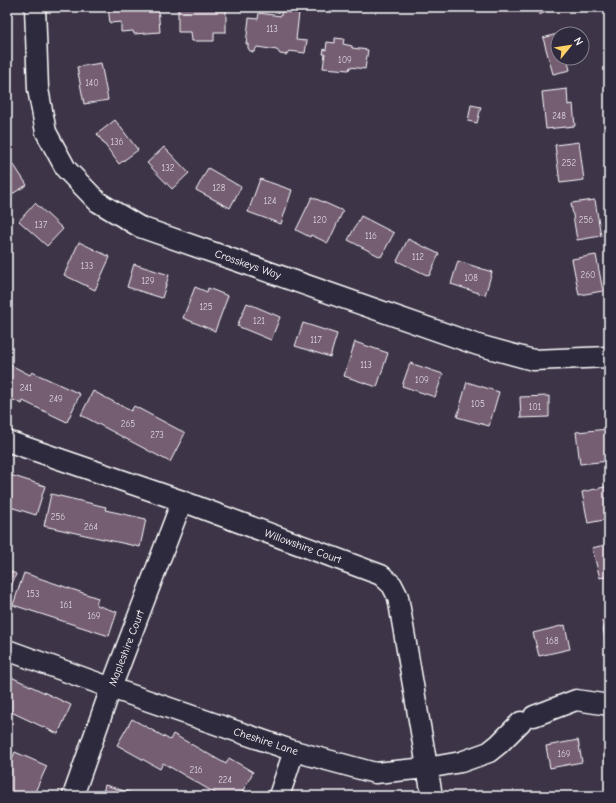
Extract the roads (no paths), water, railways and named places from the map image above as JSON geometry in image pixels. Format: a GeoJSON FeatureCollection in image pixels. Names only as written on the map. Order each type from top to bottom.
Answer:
{"type":"FeatureCollection","features":[{"type":"Feature","properties":{"kind":"street","name":"Crosskeys Way"},"geometry":{"type":"LineString","coordinates":[[35,7],[38,89],[46,132],[66,169],[98,202],[140,226],[478,345],[533,360],[609,357]]}},
{"type":"Feature","properties":{"kind":"street","name":"Willowshire Court"},"geometry":{"type":"LineString","coordinates":[[7,441],[382,574],[392,585],[398,597],[432,796]]}},
{"type":"Feature","properties":{"kind":"street","name":"Mapleshire Court"},"geometry":{"type":"LineString","coordinates":[[73,796],[111,688],[182,502]]}},
{"type":"Feature","properties":{"kind":"street","name":"Cheshire Lane"},"geometry":{"type":"LineString","coordinates":[[7,650],[111,688],[294,751],[375,773],[427,768],[461,762],[489,752],[527,719],[576,700],[609,705]]}},
{"type":"Feature","properties":{"kind":"street"},"geometry":{"type":"LineString","coordinates":[[279,796],[294,751]]}}]}
